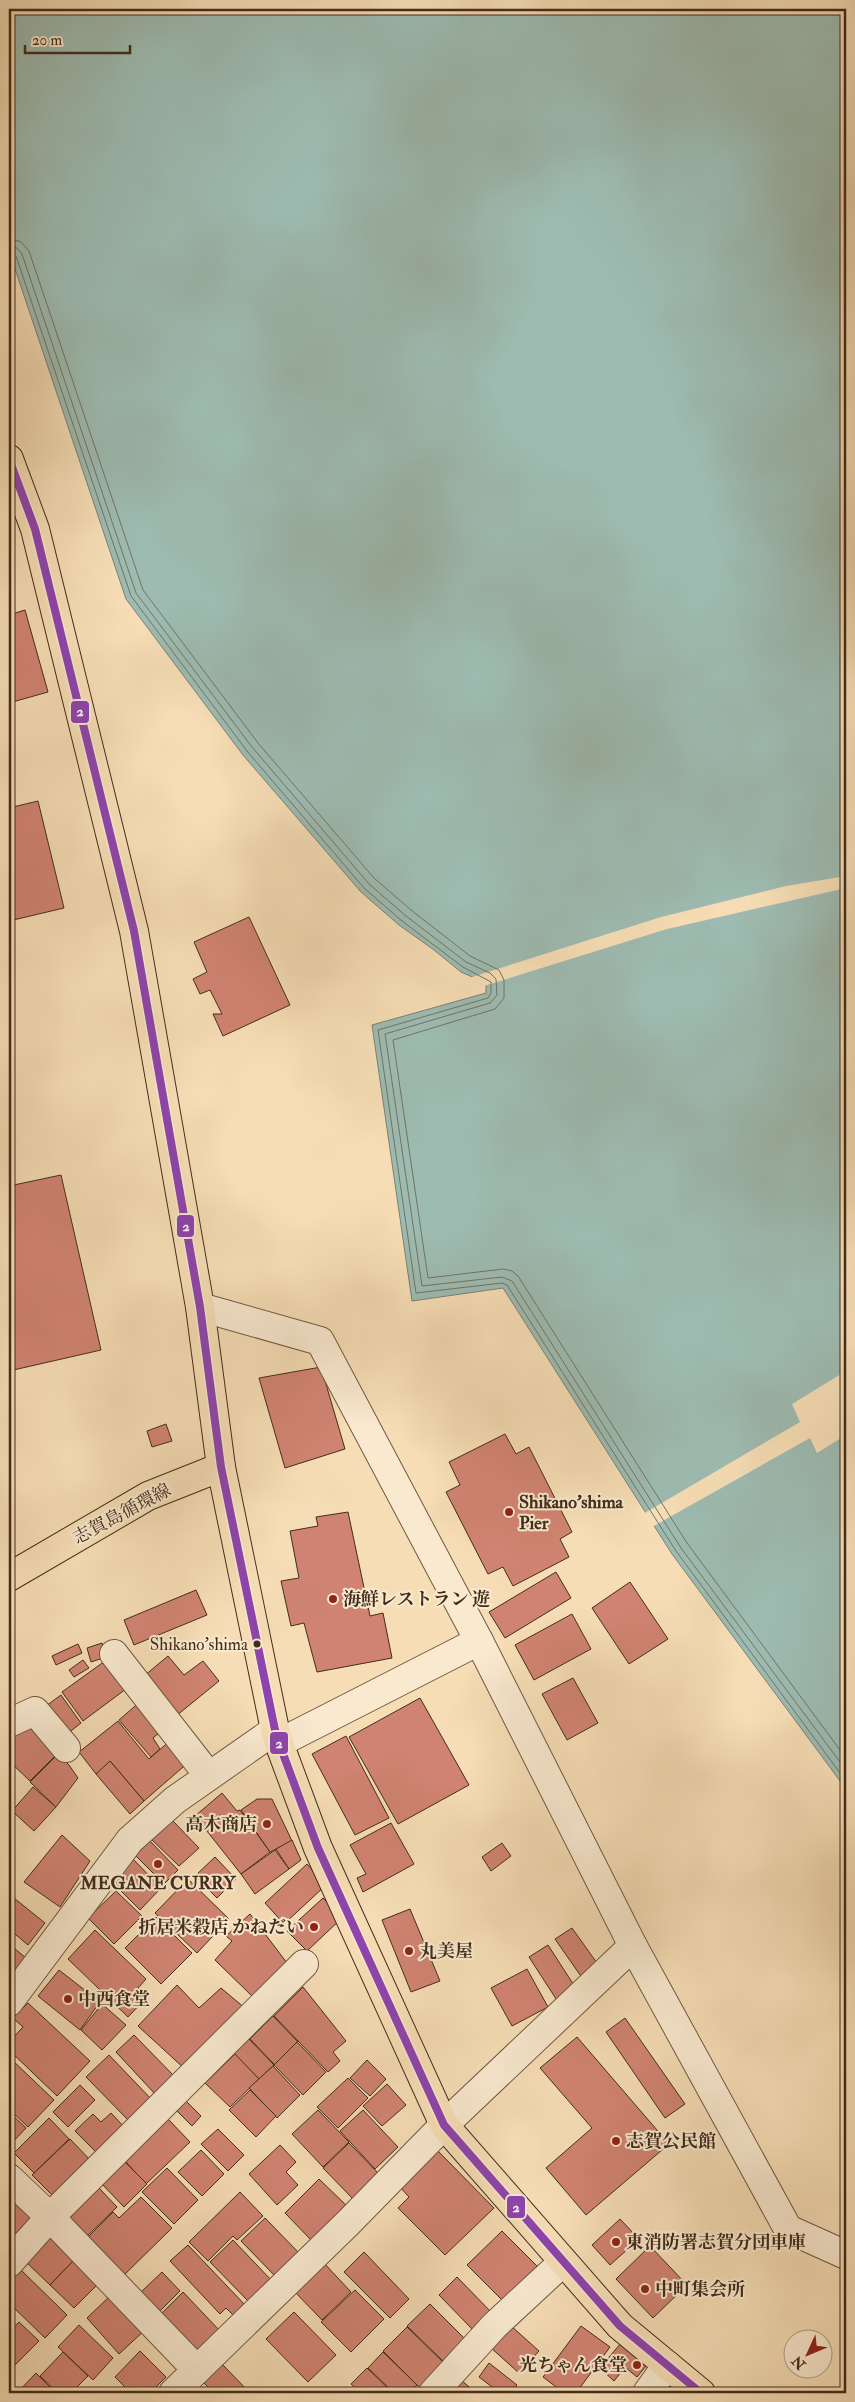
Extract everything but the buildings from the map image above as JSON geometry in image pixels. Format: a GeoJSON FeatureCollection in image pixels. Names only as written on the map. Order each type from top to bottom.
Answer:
{"type":"FeatureCollection","features":[{"type":"Feature","properties":{"kind":"main road"},"geometry":{"type":"LineString","coordinates":[[9,459],[35,529],[134,931],[200,1307],[221,1467],[277,1737],[318,1848],[444,2125],[620,2326],[701,2393]]}},
{"type":"Feature","properties":{"kind":"main road","name":"志賀島循環線"},"geometry":{"type":"LineString","coordinates":[[9,1577],[148,1496],[221,1467]]}},
{"type":"Feature","properties":{"kind":"street"},"geometry":{"type":"LineString","coordinates":[[200,1307],[320,1341],[479,1641],[633,1946],[788,2229],[846,2255]]}},
{"type":"Feature","properties":{"kind":"street"},"geometry":{"type":"LineString","coordinates":[[9,2002],[130,1840],[175,1800],[209,1776],[277,1737],[479,1641]]}},
{"type":"Feature","properties":{"kind":"street"},"geometry":{"type":"LineString","coordinates":[[114,1654],[209,1776]]}},
{"type":"Feature","properties":{"kind":"street"},"geometry":{"type":"LineString","coordinates":[[9,1723],[35,1711],[66,1748]]}},
{"type":"Feature","properties":{"kind":"street"},"geometry":{"type":"LineString","coordinates":[[173,2393],[347,2224],[444,2125],[633,1946]]}},
{"type":"Feature","properties":{"kind":"street"},"geometry":{"type":"LineString","coordinates":[[9,2263],[50,2216],[304,1964]]}},
{"type":"Feature","properties":{"kind":"street"},"geometry":{"type":"LineString","coordinates":[[9,2178],[50,2216],[197,2370]]}},
{"type":"Feature","properties":{"kind":"street"},"geometry":{"type":"LineString","coordinates":[[433,2393],[495,2325],[563,2262]]}},
{"type":"Feature","properties":{"kind":"street"},"geometry":{"type":"LineString","coordinates":[[647,2393],[667,2365]]}},
{"type":"Feature","properties":{"kind":"water"},"geometry":{"type":"Polygon","coordinates":[[[9,9],[846,9],[846,1789],[672,1554],[503,1288],[412,1301],[372,1025],[486,993],[486,983],[461,972],[399,925],[361,892],[243,755],[126,599],[9,251],[9,9]]]}},
{"type":"Feature","properties":{"kind":"pier"},"geometry":{"type":"Polygon","coordinates":[[[846,876],[846,888],[667,929],[484,986],[469,978],[661,917],[786,886],[846,876]]]}},
{"type":"Feature","properties":{"kind":"pier"},"geometry":{"type":"Polygon","coordinates":[[[846,1371],[846,1435],[817,1453],[810,1438],[652,1527],[643,1514],[800,1422],[792,1404],[846,1371]]]}},
{"type":"Feature","properties":{"kind":"transit line","name":"2"},"geometry":{"type":"LineString","coordinates":[[9,459],[35,529],[134,931],[200,1307],[221,1467],[279,1743],[318,1848],[444,2125],[620,2326],[701,2393]]}},
{"type":"Feature","properties":{"kind":"place","name":"Shikano'shima Pier"},"geometry":{"type":"Point","coordinates":[509,1512]}},
{"type":"Feature","properties":{"kind":"place","name":"海鮮レストラン 遊"},"geometry":{"type":"Point","coordinates":[333,1599]}},
{"type":"Feature","properties":{"kind":"place","name":"Shikano'shima"},"geometry":{"type":"Point","coordinates":[257,1644]}},
{"type":"Feature","properties":{"kind":"place","name":"高木商店"},"geometry":{"type":"Point","coordinates":[267,1824]}},
{"type":"Feature","properties":{"kind":"place","name":"MEGANE CURRY"},"geometry":{"type":"Point","coordinates":[158,1864]}},
{"type":"Feature","properties":{"kind":"place","name":"折居米穀店 かねだい"},"geometry":{"type":"Point","coordinates":[314,1927]}},
{"type":"Feature","properties":{"kind":"place","name":"丸美屋"},"geometry":{"type":"Point","coordinates":[409,1951]}},
{"type":"Feature","properties":{"kind":"place","name":"中西食堂"},"geometry":{"type":"Point","coordinates":[68,1999]}},
{"type":"Feature","properties":{"kind":"place","name":"志賀公民館"},"geometry":{"type":"Point","coordinates":[616,2141]}},
{"type":"Feature","properties":{"kind":"place","name":"東消防署志賀分団車庫"},"geometry":{"type":"Point","coordinates":[616,2242]}},
{"type":"Feature","properties":{"kind":"place","name":"中町集会所"},"geometry":{"type":"Point","coordinates":[645,2289]}},
{"type":"Feature","properties":{"kind":"place","name":"光ちゃん食堂"},"geometry":{"type":"Point","coordinates":[637,2365]}}]}
